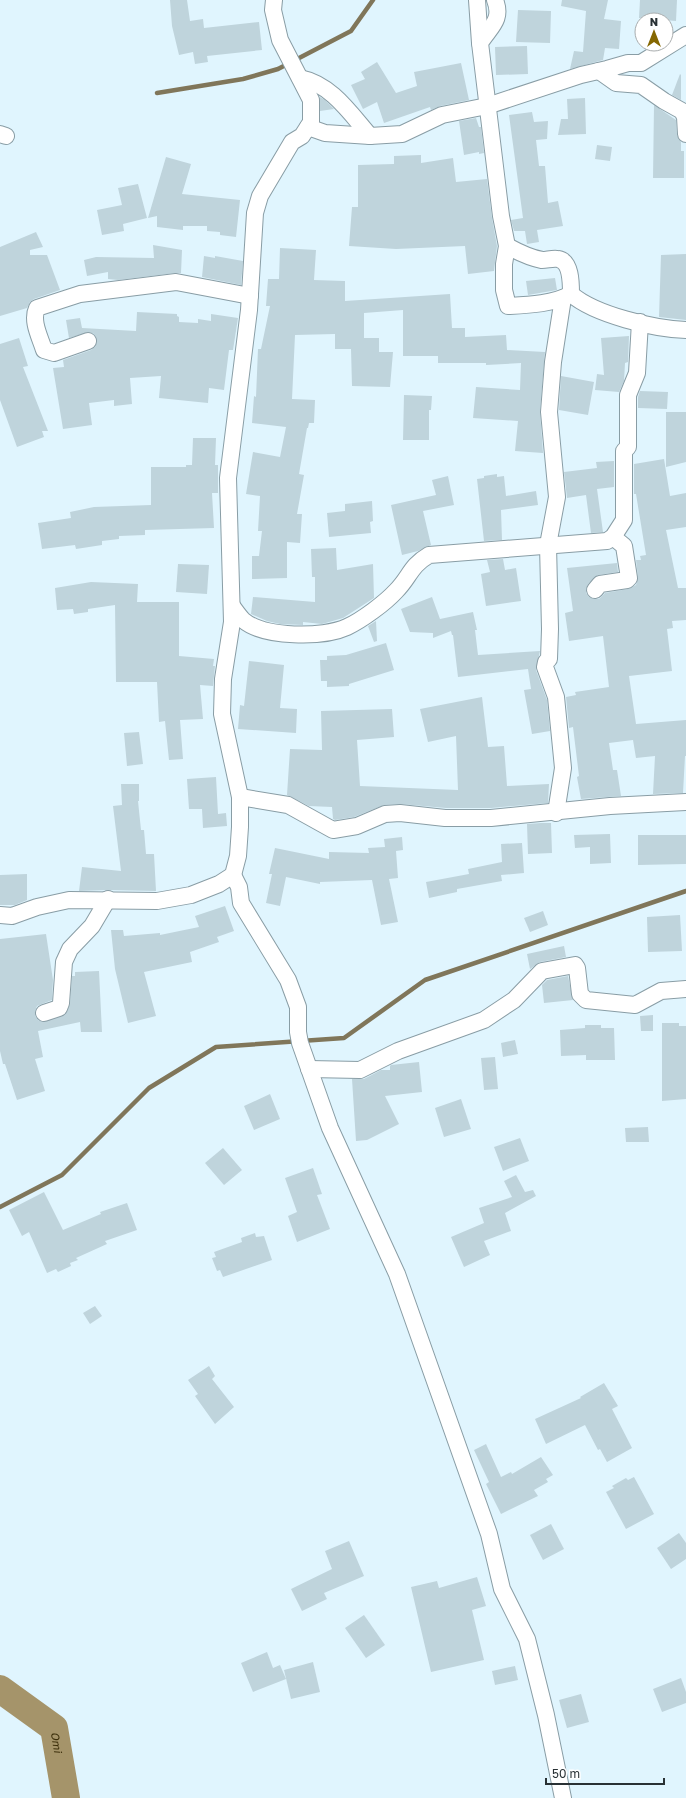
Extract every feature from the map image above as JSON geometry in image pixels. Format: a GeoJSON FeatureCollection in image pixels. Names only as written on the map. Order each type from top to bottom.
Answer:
{"type":"FeatureCollection","features":[{"type":"Feature","properties":{"kind":"street"},"geometry":{"type":"LineString","coordinates":[[274,0],[273,10],[280,40],[311,100],[311,122],[302,136],[292,142],[260,196],[255,212],[250,296],[228,478],[232,622],[223,678],[222,714],[240,797],[238,856],[233,875],[239,888],[241,903],[288,980],[298,1007],[299,1037],[330,1128],[397,1274],[489,1534],[502,1589],[527,1638],[546,1715],[563,1798]]}},
{"type":"Feature","properties":{"kind":"street"},"geometry":{"type":"LineString","coordinates":[[477,0],[487,106],[501,216],[507,246],[504,264],[504,290],[508,306],[523,305],[567,296],[577,298],[608,313],[667,329],[686,330]]}},
{"type":"Feature","properties":{"kind":"street"},"geometry":{"type":"LineString","coordinates":[[480,43],[498,18],[498,7],[496,0]]}},
{"type":"Feature","properties":{"kind":"street"},"geometry":{"type":"LineString","coordinates":[[308,127],[325,133],[370,136],[402,134],[442,115],[487,106],[581,75],[628,63],[641,63],[686,35]]}},
{"type":"Feature","properties":{"kind":"street"},"geometry":{"type":"LineString","coordinates":[[599,71],[616,83],[641,84],[664,101],[682,111],[685,117],[686,134]]}},
{"type":"Feature","properties":{"kind":"street"},"geometry":{"type":"LineString","coordinates":[[300,78],[310,80],[337,97],[370,136]]}},
{"type":"Feature","properties":{"kind":"street"},"geometry":{"type":"LineString","coordinates":[[507,246],[521,254],[542,260],[559,259],[566,264],[572,280],[567,296],[554,362],[548,412],[557,497],[548,545],[550,629],[548,659],[545,667],[556,696],[563,768],[556,812]]}},
{"type":"Feature","properties":{"kind":"street"},"geometry":{"type":"LineString","coordinates":[[88,341],[54,352],[44,350],[34,314],[38,308],[80,294],[176,282],[250,296]]}},
{"type":"Feature","properties":{"kind":"street"},"geometry":{"type":"LineString","coordinates":[[232,606],[243,620],[260,629],[285,634],[320,633],[346,627],[370,612],[397,590],[420,560],[429,555],[607,541],[613,537],[624,520],[624,451],[628,447],[628,395],[637,373],[640,322]]}},
{"type":"Feature","properties":{"kind":"street"},"geometry":{"type":"LineString","coordinates":[[595,590],[600,584],[626,580],[629,578],[624,546],[613,537]]}},
{"type":"Feature","properties":{"kind":"street"},"geometry":{"type":"LineString","coordinates":[[240,797],[288,805],[333,830],[357,826],[385,814],[400,813],[445,818],[491,818],[610,806],[685,801]]}},
{"type":"Feature","properties":{"kind":"street"},"geometry":{"type":"LineString","coordinates":[[0,915],[12,916],[37,907],[69,900],[108,899],[157,901],[191,895],[219,884],[233,875]]}},
{"type":"Feature","properties":{"kind":"street"},"geometry":{"type":"LineString","coordinates":[[44,1013],[59,1008],[61,1003],[64,962],[70,949],[92,926],[108,899]]}},
{"type":"Feature","properties":{"kind":"street"},"geometry":{"type":"LineString","coordinates":[[309,1069],[360,1070],[398,1051],[484,1020],[514,1000],[542,971],[575,965],[577,968],[580,994],[586,1000],[635,1005],[661,992],[686,989]]}},
{"type":"Feature","properties":{"kind":"building"},"geometry":{"type":"Polygon","coordinates":[[[170,0],[187,0],[190,21],[203,19],[204,28],[259,22],[262,50],[207,56],[208,62],[195,64],[193,52],[179,55],[172,26],[170,0]]]}},
{"type":"Feature","properties":{"kind":"building"},"geometry":{"type":"Polygon","coordinates":[[[562,0],[608,0],[604,19],[621,21],[619,49],[605,48],[603,60],[570,69],[574,51],[583,52],[586,11],[561,6],[562,0]]]}},
{"type":"Feature","properties":{"kind":"building"},"geometry":{"type":"Polygon","coordinates":[[[640,0],[677,0],[676,21],[674,21],[674,12],[639,12],[640,0]]]}},
{"type":"Feature","properties":{"kind":"building"},"geometry":{"type":"Polygon","coordinates":[[[518,10],[551,11],[550,43],[516,42],[518,10]]]}},
{"type":"Feature","properties":{"kind":"building"},"geometry":{"type":"Polygon","coordinates":[[[527,46],[528,74],[496,75],[495,47],[527,46]]]}},
{"type":"Feature","properties":{"kind":"building"},"geometry":{"type":"Polygon","coordinates":[[[377,62],[396,93],[417,86],[414,72],[461,63],[469,100],[440,106],[431,110],[430,107],[384,123],[377,102],[363,109],[351,85],[365,79],[361,72],[377,62]]]}},
{"type":"Feature","properties":{"kind":"building"},"geometry":{"type":"Polygon","coordinates":[[[680,74],[681,75],[681,100],[672,95],[680,74]]]}},
{"type":"Feature","properties":{"kind":"building"},"geometry":{"type":"Polygon","coordinates":[[[320,97],[325,100],[334,109],[320,111],[320,97]]]}},
{"type":"Feature","properties":{"kind":"building"},"geometry":{"type":"Polygon","coordinates":[[[585,98],[586,134],[558,135],[561,119],[568,119],[567,99],[585,98]]]}},
{"type":"Feature","properties":{"kind":"building"},"geometry":{"type":"Polygon","coordinates":[[[654,105],[676,120],[677,135],[681,142],[681,151],[684,151],[684,178],[653,178],[654,105]]]}},
{"type":"Feature","properties":{"kind":"building"},"geometry":{"type":"Polygon","coordinates":[[[532,112],[534,122],[548,121],[547,139],[536,140],[539,166],[545,166],[548,203],[558,201],[563,226],[537,230],[539,242],[527,244],[525,231],[514,231],[511,220],[523,218],[509,115],[532,112]]]}},
{"type":"Feature","properties":{"kind":"building"},"geometry":{"type":"Polygon","coordinates":[[[476,118],[479,127],[481,127],[484,153],[479,154],[479,152],[464,155],[459,121],[476,118]]]}},
{"type":"Feature","properties":{"kind":"building"},"geometry":{"type":"Polygon","coordinates":[[[597,145],[612,147],[610,161],[595,159],[597,145]]]}},
{"type":"Feature","properties":{"kind":"building"},"geometry":{"type":"Polygon","coordinates":[[[421,155],[421,163],[453,158],[456,182],[487,179],[497,246],[494,271],[468,274],[465,246],[396,249],[349,246],[352,207],[358,207],[358,165],[394,164],[394,156],[421,155]]]}},
{"type":"Feature","properties":{"kind":"building"},"geometry":{"type":"Polygon","coordinates":[[[166,157],[191,164],[182,194],[240,200],[236,237],[220,235],[220,232],[207,231],[207,226],[183,226],[183,230],[157,227],[157,216],[148,218],[166,157]]]}},
{"type":"Feature","properties":{"kind":"building"},"geometry":{"type":"Polygon","coordinates":[[[138,184],[147,218],[123,224],[124,231],[102,235],[97,210],[122,205],[118,188],[138,184]]]}},
{"type":"Feature","properties":{"kind":"building"},"geometry":{"type":"Polygon","coordinates":[[[36,232],[43,247],[30,250],[30,255],[47,255],[60,290],[34,299],[30,302],[27,308],[0,316],[0,247],[36,232]]]}},
{"type":"Feature","properties":{"kind":"building"},"geometry":{"type":"Polygon","coordinates":[[[153,245],[182,250],[181,273],[118,280],[108,279],[108,272],[87,276],[84,260],[96,257],[154,258],[153,245]]]}},
{"type":"Feature","properties":{"kind":"building"},"geometry":{"type":"Polygon","coordinates":[[[280,248],[316,250],[314,280],[345,281],[345,301],[450,294],[452,328],[465,328],[465,337],[506,335],[507,350],[545,352],[540,411],[543,453],[515,451],[518,421],[473,418],[476,387],[520,390],[521,363],[486,365],[486,363],[438,363],[438,356],[403,356],[403,310],[364,313],[364,338],[379,338],[379,352],[393,352],[390,387],[352,386],[351,349],[335,349],[335,334],[295,335],[292,399],[315,400],[314,423],[309,423],[307,428],[299,474],[304,475],[297,514],[302,514],[300,543],[287,542],[287,578],[252,579],[252,556],[259,556],[262,531],[258,531],[260,496],[246,494],[253,452],[280,457],[286,427],[252,423],[254,396],[256,397],[258,349],[261,349],[270,306],[266,306],[268,279],[279,279],[280,248]]]}},
{"type":"Feature","properties":{"kind":"building"},"geometry":{"type":"Polygon","coordinates":[[[686,254],[686,320],[659,317],[661,255],[686,254]]]}},
{"type":"Feature","properties":{"kind":"building"},"geometry":{"type":"Polygon","coordinates":[[[204,256],[215,258],[215,256],[243,261],[241,285],[202,277],[204,256]]]}},
{"type":"Feature","properties":{"kind":"building"},"geometry":{"type":"Polygon","coordinates":[[[555,278],[557,290],[528,295],[526,281],[555,278]]]}},
{"type":"Feature","properties":{"kind":"building"},"geometry":{"type":"Polygon","coordinates":[[[137,312],[177,314],[179,317],[179,322],[198,323],[198,319],[211,321],[211,314],[238,318],[233,350],[229,350],[224,390],[209,388],[208,403],[159,398],[161,376],[130,378],[132,404],[114,406],[114,400],[89,403],[92,425],[63,429],[53,368],[64,367],[63,360],[91,350],[95,347],[97,342],[94,334],[89,332],[69,338],[66,320],[80,318],[82,328],[136,331],[137,312]]]}},
{"type":"Feature","properties":{"kind":"building"},"geometry":{"type":"Polygon","coordinates":[[[629,336],[628,362],[625,363],[624,381],[619,392],[595,390],[597,374],[604,375],[601,338],[629,336]]]}},
{"type":"Feature","properties":{"kind":"building"},"geometry":{"type":"Polygon","coordinates":[[[19,338],[28,366],[23,367],[48,431],[42,431],[44,437],[17,447],[0,400],[0,344],[19,338]]]}},
{"type":"Feature","properties":{"kind":"building"},"geometry":{"type":"Polygon","coordinates":[[[561,376],[594,382],[588,415],[559,410],[561,376]]]}},
{"type":"Feature","properties":{"kind":"building"},"geometry":{"type":"Polygon","coordinates":[[[640,391],[668,392],[667,409],[638,408],[638,397],[640,391]]]}},
{"type":"Feature","properties":{"kind":"building"},"geometry":{"type":"Polygon","coordinates":[[[404,395],[432,396],[431,410],[429,410],[429,440],[403,440],[404,395]]]}},
{"type":"Feature","properties":{"kind":"building"},"geometry":{"type":"Polygon","coordinates":[[[666,412],[686,412],[686,462],[666,467],[666,412]]]}},
{"type":"Feature","properties":{"kind":"building"},"geometry":{"type":"Polygon","coordinates":[[[193,438],[216,438],[215,465],[218,465],[218,493],[212,493],[214,528],[145,530],[145,535],[119,536],[119,539],[102,541],[102,545],[76,549],[75,545],[42,549],[38,523],[71,518],[70,512],[94,507],[151,505],[151,467],[186,467],[186,465],[192,465],[193,438]]]}},
{"type":"Feature","properties":{"kind":"building"},"geometry":{"type":"Polygon","coordinates":[[[664,459],[670,496],[686,493],[686,527],[666,530],[678,588],[686,588],[686,620],[672,621],[673,628],[667,629],[672,671],[629,676],[636,724],[686,720],[686,756],[683,793],[653,794],[655,756],[636,758],[633,740],[609,743],[613,770],[617,770],[621,796],[581,799],[577,777],[579,776],[573,727],[569,728],[566,697],[576,695],[575,692],[609,687],[603,636],[569,641],[565,613],[573,611],[567,568],[617,563],[618,572],[598,575],[588,584],[586,593],[593,599],[599,599],[605,593],[628,589],[636,585],[638,577],[636,560],[641,560],[640,556],[646,555],[636,494],[634,494],[634,464],[664,459]]]}},
{"type":"Feature","properties":{"kind":"building"},"geometry":{"type":"Polygon","coordinates":[[[614,461],[614,487],[597,489],[603,532],[591,533],[586,495],[567,498],[564,472],[597,468],[596,462],[614,461]]]}},
{"type":"Feature","properties":{"kind":"building"},"geometry":{"type":"Polygon","coordinates":[[[497,474],[497,477],[504,476],[506,496],[536,491],[538,505],[501,510],[502,540],[484,541],[477,479],[484,478],[484,476],[497,474]]]}},
{"type":"Feature","properties":{"kind":"building"},"geometry":{"type":"Polygon","coordinates":[[[448,476],[454,505],[423,511],[431,545],[418,551],[402,555],[391,505],[436,495],[432,480],[448,476]]]}},
{"type":"Feature","properties":{"kind":"building"},"geometry":{"type":"Polygon","coordinates":[[[372,501],[373,521],[370,522],[371,533],[329,537],[327,513],[345,511],[345,504],[372,501]]]}},
{"type":"Feature","properties":{"kind":"building"},"geometry":{"type":"Polygon","coordinates":[[[336,548],[337,570],[373,564],[374,598],[343,618],[322,624],[303,622],[303,625],[280,624],[267,621],[251,614],[253,597],[315,602],[315,577],[312,577],[311,549],[336,548]]]}},
{"type":"Feature","properties":{"kind":"building"},"geometry":{"type":"Polygon","coordinates":[[[503,559],[505,570],[516,568],[521,601],[486,606],[481,574],[490,572],[487,560],[503,559]]]}},
{"type":"Feature","properties":{"kind":"building"},"geometry":{"type":"Polygon","coordinates":[[[178,564],[209,565],[207,594],[176,592],[178,564]]]}},
{"type":"Feature","properties":{"kind":"building"},"geometry":{"type":"Polygon","coordinates":[[[91,582],[138,584],[137,602],[179,602],[179,656],[214,659],[213,666],[215,666],[213,686],[200,685],[203,719],[180,720],[183,759],[169,760],[165,721],[159,722],[157,682],[116,682],[115,605],[88,609],[88,612],[74,614],[73,609],[57,610],[55,588],[91,582]]]}},
{"type":"Feature","properties":{"kind":"building"},"geometry":{"type":"Polygon","coordinates":[[[432,597],[440,619],[473,612],[477,630],[475,630],[478,655],[540,651],[536,670],[547,700],[550,731],[532,734],[524,690],[531,689],[528,669],[458,677],[453,635],[451,631],[433,638],[433,633],[410,632],[401,609],[432,597]]]}},
{"type":"Feature","properties":{"kind":"building"},"geometry":{"type":"Polygon","coordinates":[[[376,621],[377,641],[374,642],[368,626],[376,621]]]}},
{"type":"Feature","properties":{"kind":"building"},"geometry":{"type":"Polygon","coordinates":[[[386,643],[394,670],[349,684],[349,686],[327,687],[327,681],[321,681],[320,660],[327,660],[327,656],[346,655],[386,643]]]}},
{"type":"Feature","properties":{"kind":"building"},"geometry":{"type":"Polygon","coordinates":[[[249,661],[284,665],[280,708],[297,709],[296,733],[238,729],[240,705],[244,706],[249,661]]]}},
{"type":"Feature","properties":{"kind":"building"},"geometry":{"type":"Polygon","coordinates":[[[482,697],[488,747],[504,746],[507,786],[549,784],[548,803],[491,808],[446,808],[401,804],[384,805],[354,817],[335,820],[333,819],[332,807],[309,806],[287,795],[290,749],[322,750],[321,711],[392,709],[394,737],[357,740],[360,786],[458,790],[456,736],[428,742],[420,709],[482,697]]]}},
{"type":"Feature","properties":{"kind":"building"},"geometry":{"type":"Polygon","coordinates":[[[139,732],[143,764],[127,766],[124,733],[139,732]]]}},
{"type":"Feature","properties":{"kind":"building"},"geometry":{"type":"Polygon","coordinates":[[[216,777],[218,814],[226,813],[227,826],[203,828],[202,809],[189,809],[187,779],[216,777]]]}},
{"type":"Feature","properties":{"kind":"building"},"geometry":{"type":"Polygon","coordinates":[[[121,784],[139,784],[138,801],[141,830],[144,830],[146,854],[154,854],[156,891],[79,891],[82,867],[121,871],[113,806],[122,805],[121,784]]]}},
{"type":"Feature","properties":{"kind":"building"},"geometry":{"type":"Polygon","coordinates":[[[551,823],[552,853],[528,854],[527,824],[551,823]]]}},
{"type":"Feature","properties":{"kind":"building"},"geometry":{"type":"Polygon","coordinates":[[[610,834],[611,863],[590,864],[590,847],[575,848],[574,835],[610,834]]]}},
{"type":"Feature","properties":{"kind":"building"},"geometry":{"type":"Polygon","coordinates":[[[638,835],[686,835],[686,864],[638,865],[638,835]]]}},
{"type":"Feature","properties":{"kind":"building"},"geometry":{"type":"Polygon","coordinates":[[[402,837],[403,850],[396,851],[398,878],[389,879],[398,922],[381,925],[372,880],[320,882],[320,884],[286,877],[280,906],[266,903],[272,874],[269,874],[275,848],[329,859],[329,852],[369,853],[368,848],[385,847],[384,839],[402,837]]]}},
{"type":"Feature","properties":{"kind":"building"},"geometry":{"type":"Polygon","coordinates":[[[522,843],[524,873],[501,875],[502,881],[457,889],[457,892],[429,898],[426,882],[469,874],[468,869],[502,862],[501,844],[522,843]]]}},
{"type":"Feature","properties":{"kind":"building"},"geometry":{"type":"Polygon","coordinates":[[[27,874],[27,900],[15,905],[0,905],[0,875],[27,874]]]}},
{"type":"Feature","properties":{"kind":"building"},"geometry":{"type":"Polygon","coordinates":[[[225,906],[234,931],[217,937],[219,942],[190,952],[192,962],[144,972],[156,1016],[128,1023],[115,969],[111,930],[123,930],[124,936],[160,933],[160,935],[199,927],[195,916],[225,906]]]}},
{"type":"Feature","properties":{"kind":"building"},"geometry":{"type":"Polygon","coordinates":[[[543,911],[548,925],[530,932],[524,918],[543,911]]]}},
{"type":"Feature","properties":{"kind":"building"},"geometry":{"type":"Polygon","coordinates":[[[680,915],[682,951],[648,952],[647,917],[680,915]]]}},
{"type":"Feature","properties":{"kind":"building"},"geometry":{"type":"Polygon","coordinates":[[[46,934],[53,980],[52,1000],[37,1006],[35,1016],[42,1022],[65,1015],[70,1004],[72,976],[75,976],[75,972],[99,971],[102,1032],[81,1032],[80,1022],[38,1031],[43,1057],[35,1059],[45,1091],[17,1100],[5,1064],[3,1064],[0,1051],[0,939],[46,934]]]}},
{"type":"Feature","properties":{"kind":"building"},"geometry":{"type":"Polygon","coordinates":[[[564,946],[566,957],[540,962],[530,969],[527,954],[564,946]]]}},
{"type":"Feature","properties":{"kind":"building"},"geometry":{"type":"Polygon","coordinates":[[[568,976],[573,1000],[544,1003],[542,985],[547,980],[568,976]]]}},
{"type":"Feature","properties":{"kind":"building"},"geometry":{"type":"Polygon","coordinates":[[[653,1015],[653,1031],[641,1031],[640,1016],[653,1015]]]}},
{"type":"Feature","properties":{"kind":"building"},"geometry":{"type":"Polygon","coordinates":[[[662,1023],[679,1023],[679,1026],[686,1026],[686,1099],[662,1101],[662,1023]]]}},
{"type":"Feature","properties":{"kind":"building"},"geometry":{"type":"Polygon","coordinates":[[[585,1025],[601,1025],[601,1028],[614,1028],[615,1060],[586,1060],[586,1055],[561,1056],[560,1030],[585,1028],[585,1025]]]}},
{"type":"Feature","properties":{"kind":"building"},"geometry":{"type":"Polygon","coordinates":[[[515,1040],[518,1054],[503,1057],[501,1043],[515,1040]]]}},
{"type":"Feature","properties":{"kind":"building"},"geometry":{"type":"Polygon","coordinates":[[[495,1057],[498,1089],[484,1090],[481,1058],[495,1057]]]}},
{"type":"Feature","properties":{"kind":"building"},"geometry":{"type":"Polygon","coordinates":[[[419,1062],[422,1092],[385,1096],[399,1124],[367,1140],[356,1141],[352,1079],[364,1079],[381,1070],[390,1070],[391,1065],[419,1062]]]}},
{"type":"Feature","properties":{"kind":"building"},"geometry":{"type":"Polygon","coordinates":[[[270,1094],[280,1119],[254,1130],[244,1106],[270,1094]]]}},
{"type":"Feature","properties":{"kind":"building"},"geometry":{"type":"Polygon","coordinates":[[[461,1099],[471,1129],[444,1137],[435,1108],[461,1099]]]}},
{"type":"Feature","properties":{"kind":"building"},"geometry":{"type":"Polygon","coordinates":[[[648,1127],[649,1142],[626,1142],[625,1128],[648,1127]]]}},
{"type":"Feature","properties":{"kind":"building"},"geometry":{"type":"Polygon","coordinates":[[[520,1138],[529,1161],[503,1171],[494,1147],[520,1138]]]}},
{"type":"Feature","properties":{"kind":"building"},"geometry":{"type":"Polygon","coordinates":[[[223,1148],[242,1170],[224,1185],[205,1163],[223,1148]]]}},
{"type":"Feature","properties":{"kind":"building"},"geometry":{"type":"Polygon","coordinates":[[[313,1168],[322,1194],[317,1195],[330,1229],[297,1242],[288,1216],[297,1212],[285,1178],[313,1168]]]}},
{"type":"Feature","properties":{"kind":"building"},"geometry":{"type":"Polygon","coordinates":[[[516,1175],[525,1192],[533,1190],[536,1196],[505,1213],[511,1231],[484,1241],[490,1255],[464,1267],[451,1237],[484,1223],[479,1208],[512,1197],[504,1181],[516,1175]]]}},
{"type":"Feature","properties":{"kind":"building"},"geometry":{"type":"Polygon","coordinates":[[[44,1192],[63,1230],[101,1214],[100,1212],[127,1203],[137,1230],[105,1241],[107,1244],[76,1258],[78,1260],[70,1263],[71,1266],[58,1272],[56,1269],[47,1273],[29,1232],[22,1236],[9,1210],[44,1192]]]}},
{"type":"Feature","properties":{"kind":"building"},"geometry":{"type":"Polygon","coordinates":[[[255,1233],[256,1237],[264,1236],[272,1260],[223,1277],[220,1270],[217,1271],[212,1258],[216,1257],[214,1252],[242,1242],[241,1238],[255,1233]]]}},
{"type":"Feature","properties":{"kind":"building"},"geometry":{"type":"Polygon","coordinates":[[[95,1306],[102,1316],[90,1324],[83,1313],[95,1306]]]}},
{"type":"Feature","properties":{"kind":"building"},"geometry":{"type":"Polygon","coordinates":[[[209,1366],[215,1376],[212,1379],[234,1407],[215,1424],[195,1396],[198,1394],[188,1380],[209,1366]]]}},
{"type":"Feature","properties":{"kind":"building"},"geometry":{"type":"Polygon","coordinates":[[[604,1383],[618,1406],[612,1409],[632,1448],[607,1462],[600,1449],[598,1450],[585,1425],[546,1444],[535,1419],[581,1398],[580,1397],[604,1383]]]}},
{"type":"Feature","properties":{"kind":"building"},"geometry":{"type":"Polygon","coordinates":[[[486,1444],[501,1477],[511,1472],[512,1474],[541,1457],[553,1475],[546,1479],[548,1482],[534,1490],[538,1496],[501,1514],[486,1484],[489,1482],[474,1450],[486,1444]]]}},
{"type":"Feature","properties":{"kind":"building"},"geometry":{"type":"Polygon","coordinates":[[[634,1477],[654,1514],[626,1529],[606,1492],[614,1488],[612,1486],[626,1478],[628,1480],[634,1477]]]}},
{"type":"Feature","properties":{"kind":"building"},"geometry":{"type":"Polygon","coordinates":[[[551,1524],[564,1549],[543,1560],[530,1535],[551,1524]]]}},
{"type":"Feature","properties":{"kind":"building"},"geometry":{"type":"Polygon","coordinates":[[[679,1533],[686,1543],[686,1559],[671,1569],[657,1548],[679,1533]]]}},
{"type":"Feature","properties":{"kind":"building"},"geometry":{"type":"Polygon","coordinates":[[[349,1541],[364,1576],[324,1593],[327,1599],[302,1611],[291,1589],[332,1569],[325,1551],[349,1541]]]}},
{"type":"Feature","properties":{"kind":"building"},"geometry":{"type":"Polygon","coordinates":[[[477,1577],[486,1606],[472,1610],[484,1660],[431,1672],[411,1587],[437,1581],[439,1588],[477,1577]]]}},
{"type":"Feature","properties":{"kind":"building"},"geometry":{"type":"Polygon","coordinates":[[[364,1615],[385,1645],[366,1658],[345,1628],[364,1615]]]}},
{"type":"Feature","properties":{"kind":"building"},"geometry":{"type":"Polygon","coordinates":[[[267,1652],[273,1668],[280,1665],[286,1679],[253,1692],[241,1663],[267,1652]]]}},
{"type":"Feature","properties":{"kind":"building"},"geometry":{"type":"Polygon","coordinates":[[[313,1662],[320,1692],[291,1699],[284,1670],[313,1662]]]}},
{"type":"Feature","properties":{"kind":"building"},"geometry":{"type":"Polygon","coordinates":[[[515,1666],[518,1680],[495,1685],[492,1671],[515,1666]]]}},
{"type":"Feature","properties":{"kind":"building"},"geometry":{"type":"Polygon","coordinates":[[[681,1678],[686,1692],[686,1703],[662,1712],[653,1689],[681,1678]]]}},
{"type":"Feature","properties":{"kind":"building"},"geometry":{"type":"Polygon","coordinates":[[[581,1694],[589,1722],[567,1728],[559,1700],[581,1694]]]}},
{"type":"Feature","properties":{"kind":"waterway"},"geometry":{"type":"LineString","coordinates":[[157,93],[243,79],[278,69],[351,31],[373,0]]}},
{"type":"Feature","properties":{"kind":"waterway"},"geometry":{"type":"LineString","coordinates":[[0,1207],[62,1175],[149,1088],[216,1047],[344,1038],[425,980],[686,891]]}},
{"type":"Feature","properties":{"kind":"waterway","name":"Omi"},"geometry":{"type":"LineString","coordinates":[[0,1689],[54,1728],[66,1798]]}}]}
